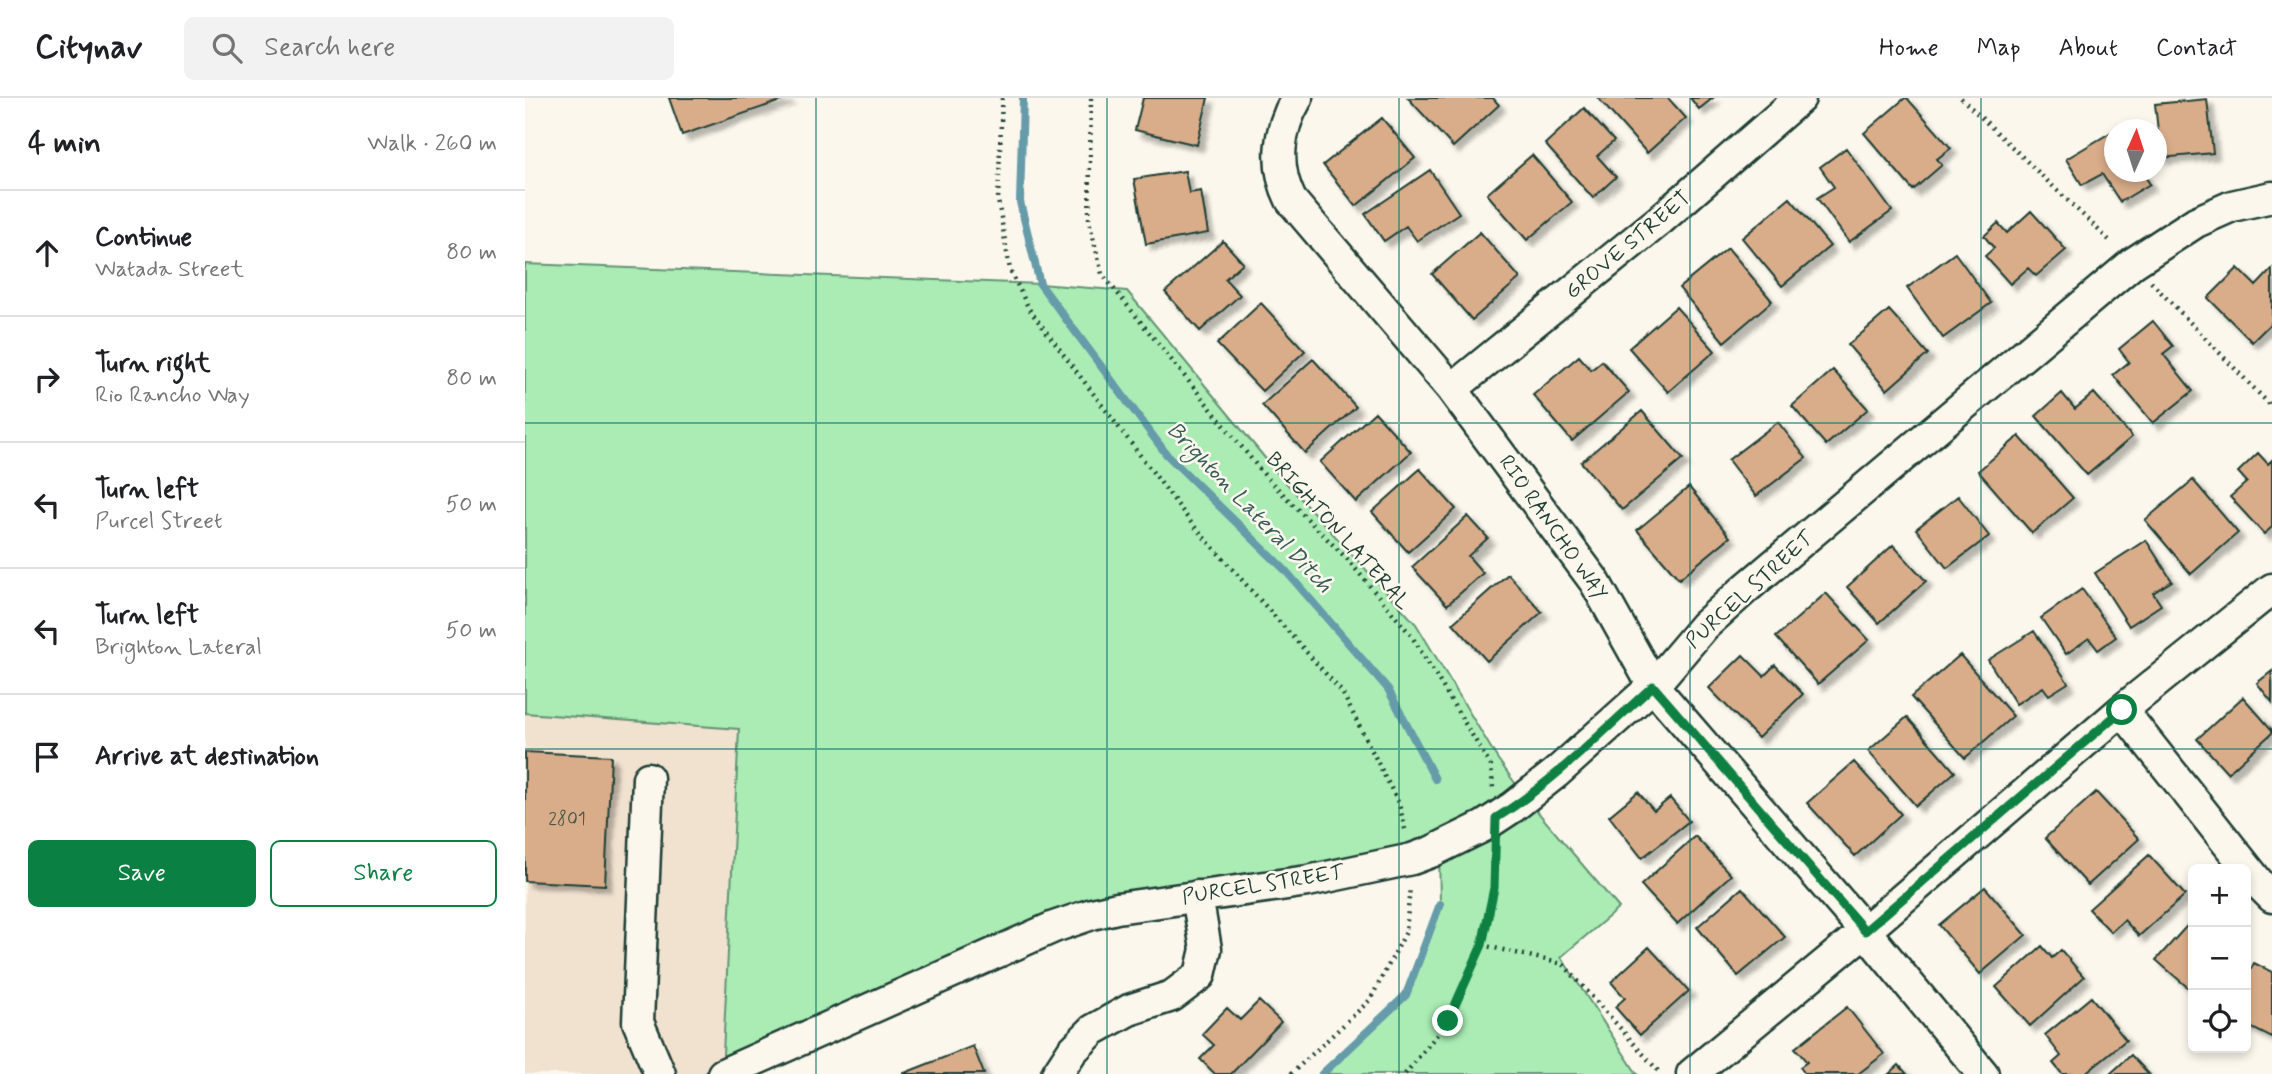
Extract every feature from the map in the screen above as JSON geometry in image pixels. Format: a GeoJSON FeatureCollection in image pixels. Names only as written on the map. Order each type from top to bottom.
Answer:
{"type":"FeatureCollection","features":[{"type":"Feature","properties":{"kind":"street","name":"RIO RANCHO WAY"},"geometry":{"type":"LineString","coordinates":[[1297,98],[1285,122],[1280,140],[1281,172],[1287,192],[1453,389],[1595,582],[1653,686],[1865,931],[1983,1074]]}},
{"type":"Feature","properties":{"kind":"street","name":"GROVE STREET"},"geometry":{"type":"LineString","coordinates":[[1453,389],[1660,220],[1800,98]]}},
{"type":"Feature","properties":{"kind":"street","name":"PURCEL STREET"},"geometry":{"type":"LineString","coordinates":[[723,1074],[1053,927],[1092,914],[1117,908],[1308,881],[1412,859],[1496,818],[1556,773],[1653,686],[1704,626],[1745,589],[2133,263],[2196,222],[2232,206],[2272,197]]}},
{"type":"Feature","properties":{"kind":"street"},"geometry":{"type":"LineString","coordinates":[[1692,1074],[1865,931],[2122,710],[2272,589]]}},
{"type":"Feature","properties":{"kind":"street"},"geometry":{"type":"LineString","coordinates":[[2122,710],[2272,897]]}},
{"type":"Feature","properties":{"kind":"street"},"geometry":{"type":"LineString","coordinates":[[648,778],[638,1022],[660,1074]]}},
{"type":"Feature","properties":{"kind":"street"},"geometry":{"type":"LineString","coordinates":[[1057,1074],[1072,1051],[1093,1030],[1129,1010],[1172,996],[1199,975],[1206,949],[1197,897]]}},
{"type":"Feature","properties":{"kind":"path"},"geometry":{"type":"LineString","coordinates":[[1002,98],[998,200],[1010,270],[1029,309],[1193,525],[1342,692],[1399,804],[1412,859],[1406,932],[1370,1000],[1291,1074]]}},
{"type":"Feature","properties":{"kind":"path","name":"BRIGHTON LATERAL"},"geometry":{"type":"LineString","coordinates":[[1091,98],[1089,221],[1103,274],[1266,477],[1348,560],[1411,635],[1491,766],[1496,818],[1494,888],[1482,945],[1448,1021],[1405,1074]]}},
{"type":"Feature","properties":{"kind":"path"},"geometry":{"type":"LineString","coordinates":[[1482,945],[1563,964],[1661,1074]]}},
{"type":"Feature","properties":{"kind":"shaded area"},"geometry":{"type":"Polygon","coordinates":[[[525,713],[739,729],[722,1074],[525,1074],[525,713]]]}},
{"type":"Feature","properties":{"kind":"green space"},"geometry":{"type":"Polygon","coordinates":[[[525,264],[1040,284],[1127,291],[1279,475],[1416,624],[1497,758],[1525,797],[1619,908],[1561,957],[1637,1074],[1322,1074],[1406,995],[1440,904],[1439,849],[1117,908],[722,1074],[739,729],[525,713],[525,264]]]}},
{"type":"Feature","properties":{"kind":"building"},"geometry":{"type":"Polygon","coordinates":[[[669,98],[789,98],[682,135],[669,98]]]}},
{"type":"Feature","properties":{"kind":"building"},"geometry":{"type":"Polygon","coordinates":[[[1143,98],[1208,98],[1197,145],[1135,130],[1143,98]]]}},
{"type":"Feature","properties":{"kind":"building"},"geometry":{"type":"Polygon","coordinates":[[[1408,98],[1493,98],[1499,105],[1453,147],[1408,98]]]}},
{"type":"Feature","properties":{"kind":"building"},"geometry":{"type":"Polygon","coordinates":[[[1598,98],[1668,98],[1686,118],[1647,153],[1598,98]]]}},
{"type":"Feature","properties":{"kind":"building"},"geometry":{"type":"Polygon","coordinates":[[[1690,98],[1713,98],[1699,109],[1690,98]]]}},
{"type":"Feature","properties":{"kind":"building"},"geometry":{"type":"Polygon","coordinates":[[[1905,98],[1951,148],[1937,159],[1942,165],[1913,190],[1864,133],[1905,98]]]}},
{"type":"Feature","properties":{"kind":"building"},"geometry":{"type":"Polygon","coordinates":[[[2207,99],[2213,153],[2167,157],[2167,119],[2157,119],[2155,104],[2207,99]]]}},
{"type":"Feature","properties":{"kind":"building"},"geometry":{"type":"Polygon","coordinates":[[[1584,108],[1614,141],[1597,156],[1616,177],[1593,198],[1545,144],[1584,108]]]}},
{"type":"Feature","properties":{"kind":"building"},"geometry":{"type":"Polygon","coordinates":[[[1382,118],[1415,158],[1356,206],[1323,165],[1382,118]]]}},
{"type":"Feature","properties":{"kind":"building"},"geometry":{"type":"Polygon","coordinates":[[[2104,137],[2104,177],[2102,174],[2082,185],[2066,159],[2104,137]]]}},
{"type":"Feature","properties":{"kind":"building"},"geometry":{"type":"Polygon","coordinates":[[[1846,148],[1892,211],[1849,242],[1817,198],[1834,187],[1820,167],[1846,148]]]}},
{"type":"Feature","properties":{"kind":"building"},"geometry":{"type":"Polygon","coordinates":[[[1532,155],[1572,202],[1527,240],[1487,194],[1532,155]]]}},
{"type":"Feature","properties":{"kind":"building"},"geometry":{"type":"Polygon","coordinates":[[[1430,170],[1459,213],[1417,241],[1406,226],[1384,241],[1365,214],[1430,170]]]}},
{"type":"Feature","properties":{"kind":"building"},"geometry":{"type":"Polygon","coordinates":[[[1185,171],[1189,193],[1201,191],[1208,233],[1146,244],[1134,179],[1185,171]]]}},
{"type":"Feature","properties":{"kind":"building"},"geometry":{"type":"Polygon","coordinates":[[[2107,182],[2150,184],[2120,202],[2107,182]]]}},
{"type":"Feature","properties":{"kind":"building"},"geometry":{"type":"Polygon","coordinates":[[[1790,198],[1830,246],[1782,286],[1742,238],[1790,198]]]}},
{"type":"Feature","properties":{"kind":"building"},"geometry":{"type":"Polygon","coordinates":[[[2031,211],[2066,250],[2036,276],[2028,268],[2010,284],[1985,256],[1994,248],[1984,236],[1998,223],[2007,233],[2031,211]]]}},
{"type":"Feature","properties":{"kind":"building"},"geometry":{"type":"Polygon","coordinates":[[[1480,232],[1520,278],[1472,320],[1432,274],[1480,232]]]}},
{"type":"Feature","properties":{"kind":"building"},"geometry":{"type":"Polygon","coordinates":[[[1223,241],[1243,263],[1225,279],[1240,295],[1200,331],[1165,292],[1223,241]]]}},
{"type":"Feature","properties":{"kind":"building"},"geometry":{"type":"Polygon","coordinates":[[[1728,248],[1772,301],[1724,342],[1679,288],[1728,248]]]}},
{"type":"Feature","properties":{"kind":"building"},"geometry":{"type":"Polygon","coordinates":[[[1955,253],[1991,303],[1943,338],[1907,288],[1955,253]]]}},
{"type":"Feature","properties":{"kind":"building"},"geometry":{"type":"Polygon","coordinates":[[[2238,268],[2256,286],[2272,269],[2272,322],[2252,342],[2208,298],[2238,268]]]}},
{"type":"Feature","properties":{"kind":"building"},"geometry":{"type":"Polygon","coordinates":[[[1261,303],[1305,351],[1262,391],[1217,344],[1261,303]]]}},
{"type":"Feature","properties":{"kind":"building"},"geometry":{"type":"Polygon","coordinates":[[[1676,307],[1715,351],[1668,392],[1629,348],[1676,307]]]}},
{"type":"Feature","properties":{"kind":"building"},"geometry":{"type":"Polygon","coordinates":[[[1889,310],[1928,354],[1887,390],[1848,345],[1889,310]]]}},
{"type":"Feature","properties":{"kind":"building"},"geometry":{"type":"Polygon","coordinates":[[[2153,321],[2173,346],[2163,354],[2193,391],[2153,423],[2113,375],[2129,362],[2119,349],[2153,321]]]}},
{"type":"Feature","properties":{"kind":"building"},"geometry":{"type":"Polygon","coordinates":[[[1579,356],[1591,370],[1602,361],[1629,392],[1572,441],[1533,395],[1579,356]]]}},
{"type":"Feature","properties":{"kind":"building"},"geometry":{"type":"Polygon","coordinates":[[[1313,359],[1356,407],[1305,453],[1262,405],[1313,359]]]}},
{"type":"Feature","properties":{"kind":"building"},"geometry":{"type":"Polygon","coordinates":[[[1833,370],[1868,409],[1826,445],[1792,406],[1833,370]]]}},
{"type":"Feature","properties":{"kind":"building"},"geometry":{"type":"Polygon","coordinates":[[[2062,393],[2075,409],[2094,393],[2132,437],[2087,475],[2036,416],[2062,393]]]}},
{"type":"Feature","properties":{"kind":"building"},"geometry":{"type":"Polygon","coordinates":[[[1642,411],[1683,459],[1622,510],[1581,462],[1642,411]]]}},
{"type":"Feature","properties":{"kind":"building"},"geometry":{"type":"Polygon","coordinates":[[[1375,412],[1411,452],[1356,502],[1320,462],[1375,412]]]}},
{"type":"Feature","properties":{"kind":"building"},"geometry":{"type":"Polygon","coordinates":[[[1778,422],[1806,458],[1756,496],[1728,460],[1778,422]]]}},
{"type":"Feature","properties":{"kind":"building"},"geometry":{"type":"Polygon","coordinates":[[[2019,436],[2073,498],[2032,533],[1978,471],[2019,436]]]}},
{"type":"Feature","properties":{"kind":"building"},"geometry":{"type":"Polygon","coordinates":[[[2258,453],[2268,464],[2272,460],[2272,527],[2264,534],[2230,497],[2247,482],[2238,472],[2258,453]]]}},
{"type":"Feature","properties":{"kind":"building"},"geometry":{"type":"Polygon","coordinates":[[[1420,469],[1456,509],[1408,552],[1372,512],[1420,469]]]}},
{"type":"Feature","properties":{"kind":"building"},"geometry":{"type":"Polygon","coordinates":[[[2193,480],[2238,533],[2191,574],[2145,520],[2193,480]]]}},
{"type":"Feature","properties":{"kind":"building"},"geometry":{"type":"Polygon","coordinates":[[[1689,487],[1730,537],[1679,579],[1637,530],[1689,487]]]}},
{"type":"Feature","properties":{"kind":"building"},"geometry":{"type":"Polygon","coordinates":[[[1958,496],[1989,536],[1947,568],[1916,529],[1958,496]]]}},
{"type":"Feature","properties":{"kind":"building"},"geometry":{"type":"Polygon","coordinates":[[[1468,516],[1488,538],[1468,556],[1483,573],[1447,605],[1412,567],[1468,516]]]}},
{"type":"Feature","properties":{"kind":"building"},"geometry":{"type":"Polygon","coordinates":[[[2146,540],[2172,581],[2153,593],[2161,605],[2129,626],[2095,573],[2146,540]]]}},
{"type":"Feature","properties":{"kind":"building"},"geometry":{"type":"Polygon","coordinates":[[[1893,545],[1926,581],[1879,623],[1847,587],[1893,545]]]}},
{"type":"Feature","properties":{"kind":"building"},"geometry":{"type":"Polygon","coordinates":[[[1508,574],[1542,612],[1487,661],[1453,623],[1508,574]]]}},
{"type":"Feature","properties":{"kind":"building"},"geometry":{"type":"Polygon","coordinates":[[[2082,589],[2116,637],[2098,650],[2089,638],[2066,654],[2041,618],[2082,589]]]}},
{"type":"Feature","properties":{"kind":"building"},"geometry":{"type":"Polygon","coordinates":[[[1826,593],[1869,640],[1818,684],[1776,637],[1826,593]]]}},
{"type":"Feature","properties":{"kind":"building"},"geometry":{"type":"Polygon","coordinates":[[[2034,631],[2068,683],[2049,695],[2043,687],[2016,704],[1988,660],[2034,631]]]}},
{"type":"Feature","properties":{"kind":"building"},"geometry":{"type":"Polygon","coordinates":[[[1743,655],[1764,676],[1775,665],[1803,694],[1758,738],[1709,688],[1743,655]]]}},
{"type":"Feature","properties":{"kind":"building"},"geometry":{"type":"Polygon","coordinates":[[[1960,655],[2013,716],[1965,758],[1911,697],[1960,655]]]}},
{"type":"Feature","properties":{"kind":"building"},"geometry":{"type":"Polygon","coordinates":[[[2272,671],[2272,702],[2257,683],[2272,671]]]}},
{"type":"Feature","properties":{"kind":"building"},"geometry":{"type":"Polygon","coordinates":[[[2243,697],[2272,733],[2228,773],[2197,739],[2243,697]]]}},
{"type":"Feature","properties":{"kind":"building"},"geometry":{"type":"Polygon","coordinates":[[[1907,717],[1955,772],[1916,806],[1868,751],[1907,717]]]}},
{"type":"Feature","properties":{"kind":"building"},"geometry":{"type":"Polygon","coordinates":[[[525,752],[611,756],[605,885],[525,881],[525,752]]]}},
{"type":"Feature","properties":{"kind":"building"},"geometry":{"type":"Polygon","coordinates":[[[1854,762],[1901,814],[1855,856],[1807,803],[1854,762]]]}},
{"type":"Feature","properties":{"kind":"building"},"geometry":{"type":"Polygon","coordinates":[[[1638,792],[1654,811],[1670,798],[1689,821],[1642,858],[1609,816],[1638,792]]]}},
{"type":"Feature","properties":{"kind":"building"},"geometry":{"type":"Polygon","coordinates":[[[2096,792],[2139,839],[2088,885],[2045,838],[2096,792]]]}},
{"type":"Feature","properties":{"kind":"building"},"geometry":{"type":"Polygon","coordinates":[[[1695,836],[1731,875],[1677,924],[1641,885],[1695,836]]]}},
{"type":"Feature","properties":{"kind":"building"},"geometry":{"type":"Polygon","coordinates":[[[2149,855],[2185,895],[2139,936],[2124,920],[2111,932],[2089,909],[2149,855]]]}},
{"type":"Feature","properties":{"kind":"building"},"geometry":{"type":"Polygon","coordinates":[[[1985,887],[2026,935],[1980,974],[1939,925],[1985,887]]]}},
{"type":"Feature","properties":{"kind":"building"},"geometry":{"type":"Polygon","coordinates":[[[1742,888],[1785,937],[1738,976],[1697,927],[1742,888]]]}},
{"type":"Feature","properties":{"kind":"building"},"geometry":{"type":"Polygon","coordinates":[[[2188,925],[2188,988],[2156,960],[2188,925]]]}},
{"type":"Feature","properties":{"kind":"building"},"geometry":{"type":"Polygon","coordinates":[[[2042,946],[2052,958],[2061,950],[2084,977],[2030,1026],[1996,987],[2042,946]]]}},
{"type":"Feature","properties":{"kind":"building"},"geometry":{"type":"Polygon","coordinates":[[[1649,947],[1689,991],[1640,1035],[1615,1007],[1625,998],[1611,982],[1649,947]]]}},
{"type":"Feature","properties":{"kind":"building"},"geometry":{"type":"Polygon","coordinates":[[[2254,963],[2272,972],[2272,1038],[2251,1028],[2251,969],[2254,963]]]}},
{"type":"Feature","properties":{"kind":"building"},"geometry":{"type":"Polygon","coordinates":[[[2091,997],[2126,1040],[2084,1074],[2062,1074],[2053,1063],[2061,1056],[2045,1035],[2091,997]]]}},
{"type":"Feature","properties":{"kind":"building"},"geometry":{"type":"Polygon","coordinates":[[[1259,1001],[1281,1022],[1231,1074],[1215,1074],[1200,1059],[1214,1045],[1202,1034],[1227,1008],[1240,1020],[1259,1001]]]}},
{"type":"Feature","properties":{"kind":"building"},"geometry":{"type":"Polygon","coordinates":[[[1847,1007],[1884,1054],[1858,1074],[1805,1074],[1800,1067],[1807,1062],[1795,1048],[1847,1007]]]}},
{"type":"Feature","properties":{"kind":"building"},"geometry":{"type":"Polygon","coordinates":[[[973,1046],[984,1074],[902,1074],[973,1046]]]}},
{"type":"Feature","properties":{"kind":"building"},"geometry":{"type":"Polygon","coordinates":[[[2131,1055],[2149,1074],[2110,1074],[2131,1055]]]}},
{"type":"Feature","properties":{"kind":"building"},"geometry":{"type":"Polygon","coordinates":[[[1899,1065],[1907,1074],[1889,1074],[1899,1065]]]}},
{"type":"Feature","properties":{"kind":"waterway","name":"Brighton Lateral Ditch"},"geometry":{"type":"LineString","coordinates":[[1023,98],[1020,202],[1040,284],[1167,455],[1285,570],[1388,689],[1435,779]]}},
{"type":"Feature","properties":{"kind":"waterway","name":"Brighton Lateral Ditch"},"geometry":{"type":"LineString","coordinates":[[1322,1074],[1406,995],[1440,904]]}},
{"type":"Feature","properties":{"kind":"route"},"geometry":{"type":"LineString","coordinates":[[1448,1021],[1482,945],[1494,888],[1496,818],[1556,773],[1653,686],[1865,931],[2122,710]]}}]}
